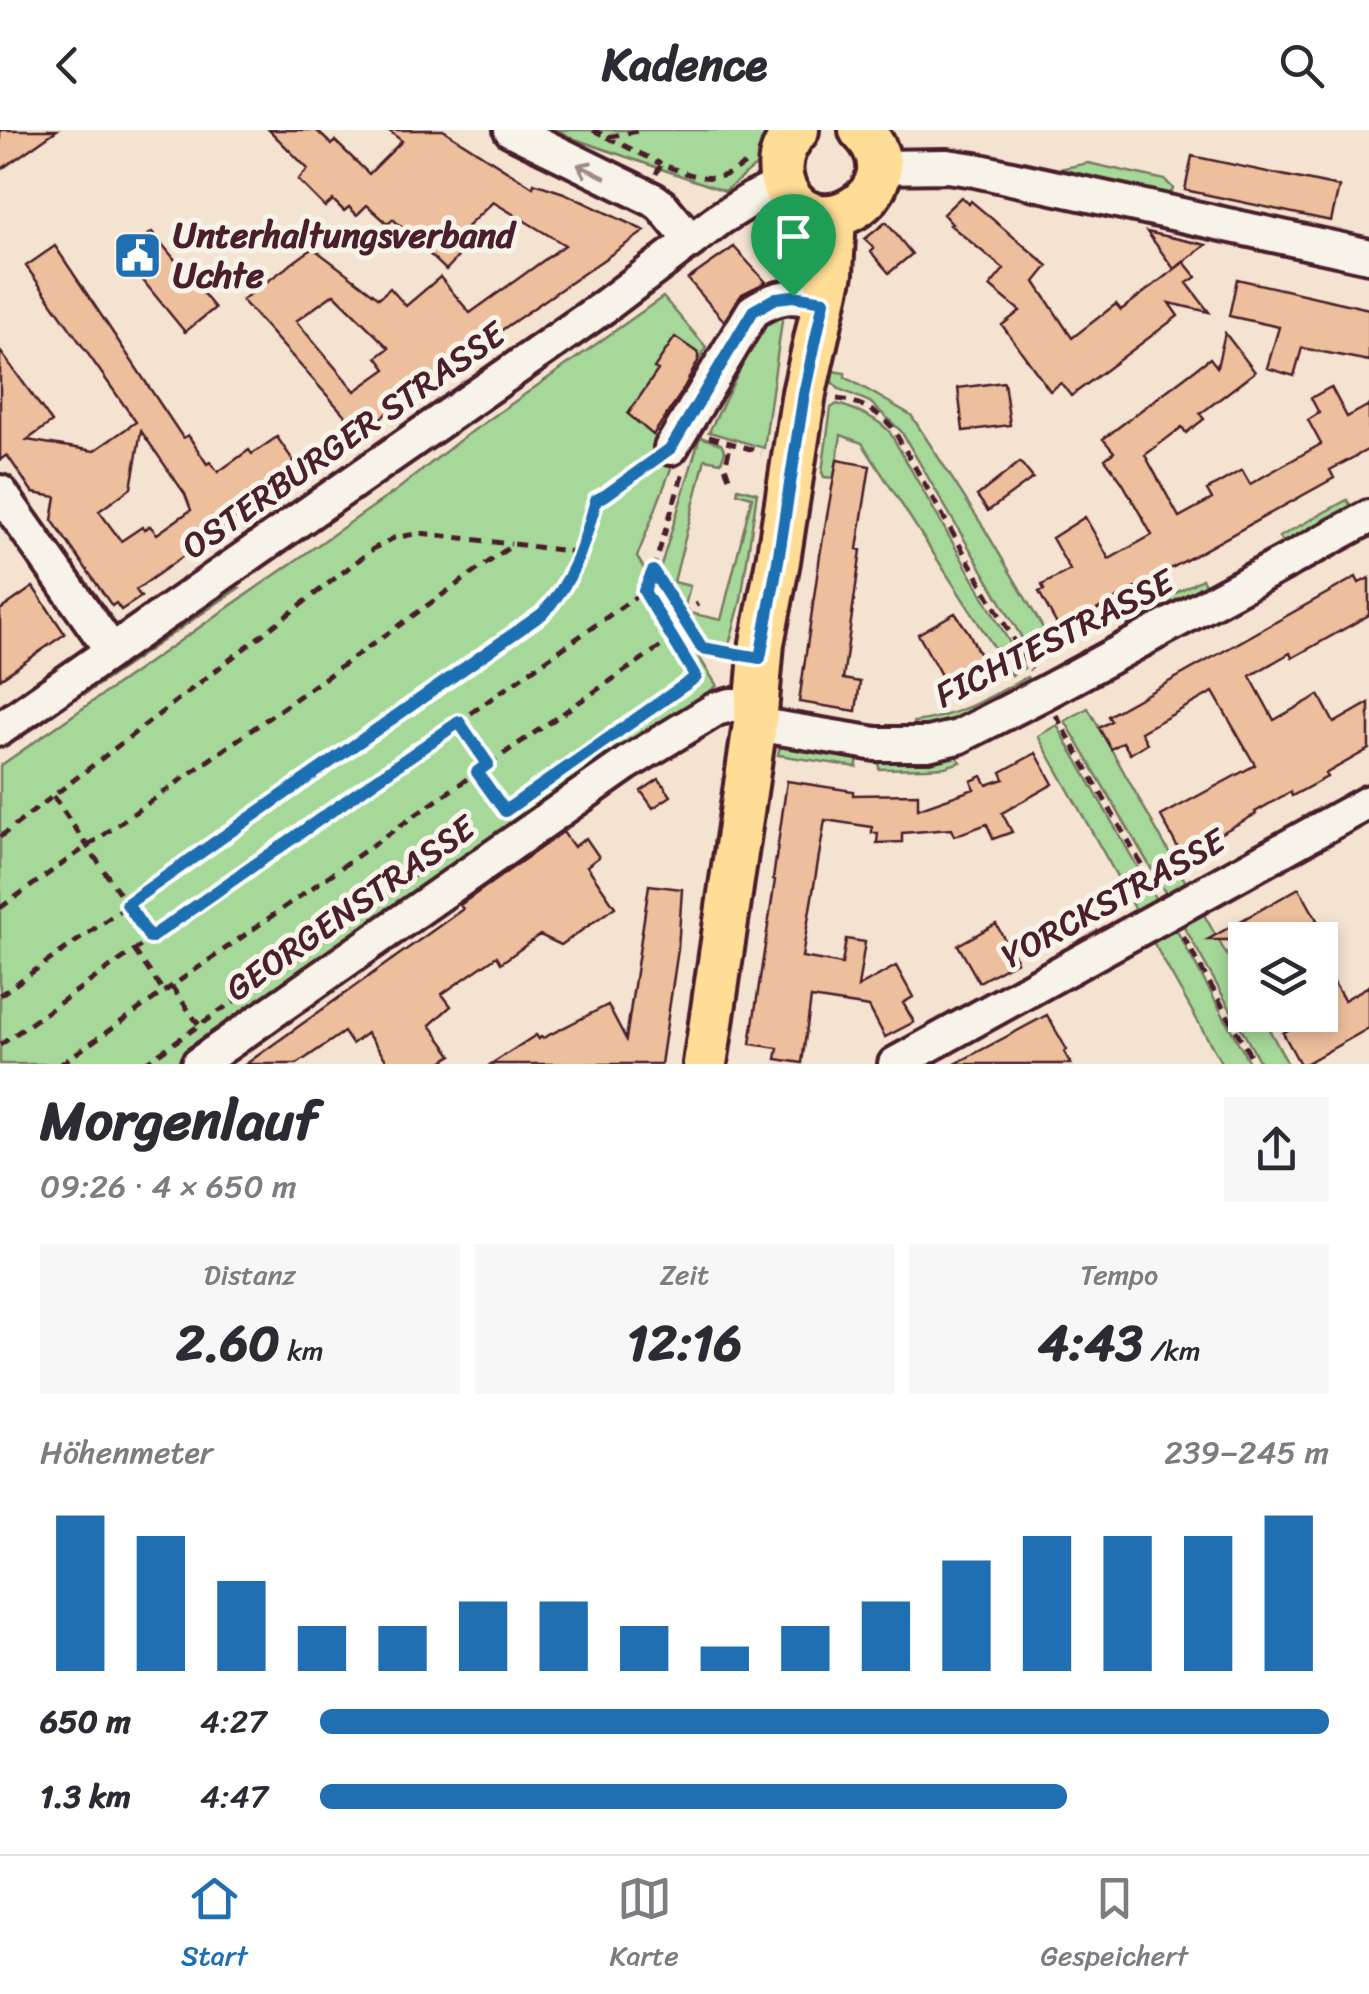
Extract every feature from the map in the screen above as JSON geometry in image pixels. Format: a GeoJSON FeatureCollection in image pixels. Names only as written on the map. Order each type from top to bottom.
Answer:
{"type":"FeatureCollection","features":[{"type":"Feature","properties":{"kind":"main road"},"geometry":{"type":"LineString","coordinates":[[798,130],[782,154],[783,184],[803,209],[818,216],[848,213],[870,195],[876,182],[869,148]]}},
{"type":"Feature","properties":{"kind":"main road"},"geometry":{"type":"LineString","coordinates":[[704,1064],[760,658],[804,394],[831,274],[834,216]]}},
{"type":"Feature","properties":{"kind":"street"},"geometry":{"type":"LineString","coordinates":[[512,130],[654,200],[691,241]]}},
{"type":"Feature","properties":{"kind":"street"},"geometry":{"type":"LineString","coordinates":[[869,148],[1369,256]]}},
{"type":"Feature","properties":{"kind":"street","name":"OSTERBURGER STRASSE"},"geometry":{"type":"LineString","coordinates":[[0,729],[589,317],[721,218],[783,184]]}},
{"type":"Feature","properties":{"kind":"street"},"geometry":{"type":"LineString","coordinates":[[689,436],[753,311],[784,296],[824,301]]}},
{"type":"Feature","properties":{"kind":"street"},"geometry":{"type":"LineString","coordinates":[[0,492],[112,651]]}},
{"type":"Feature","properties":{"kind":"street","name":"FICHTESTRASSE"},"geometry":{"type":"LineString","coordinates":[[755,715],[876,744],[928,744],[958,737],[1369,517]]}},
{"type":"Feature","properties":{"kind":"street","name":"GEORGENSTRASSE"},"geometry":{"type":"LineString","coordinates":[[198,1064],[626,764],[716,709],[730,705],[755,715]]}},
{"type":"Feature","properties":{"kind":"street","name":"YORCKSTRASSE"},"geometry":{"type":"LineString","coordinates":[[894,1064],[1369,802]]}},
{"type":"Feature","properties":{"kind":"path"},"geometry":{"type":"LineString","coordinates":[[593,130],[661,164]]}},
{"type":"Feature","properties":{"kind":"path"},"geometry":{"type":"LineString","coordinates":[[607,137],[643,130]]}},
{"type":"Feature","properties":{"kind":"path"},"geometry":{"type":"LineString","coordinates":[[852,400],[882,416],[892,427],[1255,1064]]}},
{"type":"Feature","properties":{"kind":"path"},"geometry":{"type":"LineString","coordinates":[[0,995],[542,614],[559,596],[582,553],[596,500],[698,432],[644,591],[0,1046]]}},
{"type":"Feature","properties":{"kind":"path"},"geometry":{"type":"LineString","coordinates":[[689,436],[768,454]]}},
{"type":"Feature","properties":{"kind":"path"},"geometry":{"type":"LineString","coordinates":[[729,476],[725,467],[731,443]]}},
{"type":"Feature","properties":{"kind":"path"},"geometry":{"type":"LineString","coordinates":[[0,838],[373,549],[394,538],[420,532],[582,553]]}},
{"type":"Feature","properties":{"kind":"path"},"geometry":{"type":"LineString","coordinates":[[0,908],[514,544]]}},
{"type":"Feature","properties":{"kind":"path"},"geometry":{"type":"LineString","coordinates":[[653,571],[702,648],[760,658]]}},
{"type":"Feature","properties":{"kind":"path"},"geometry":{"type":"LineString","coordinates":[[477,772],[505,811],[696,677],[644,591]]}},
{"type":"Feature","properties":{"kind":"path"},"geometry":{"type":"LineString","coordinates":[[680,614],[698,604]]}},
{"type":"Feature","properties":{"kind":"path"},"geometry":{"type":"LineString","coordinates":[[61,1064],[673,638]]}},
{"type":"Feature","properties":{"kind":"path"},"geometry":{"type":"LineString","coordinates":[[459,722],[488,764]]}},
{"type":"Feature","properties":{"kind":"path"},"geometry":{"type":"LineString","coordinates":[[53,796],[150,938]]}},
{"type":"Feature","properties":{"kind":"path"},"geometry":{"type":"LineString","coordinates":[[144,1064],[489,822]]}},
{"type":"Feature","properties":{"kind":"path"},"geometry":{"type":"LineString","coordinates":[[134,950],[164,992]]}},
{"type":"Feature","properties":{"kind":"path"},"geometry":{"type":"LineString","coordinates":[[172,987],[199,1025]]}},
{"type":"Feature","properties":{"kind":"green space"},"geometry":{"type":"Polygon","coordinates":[[[557,130],[776,130],[757,165],[725,191],[557,130]]]}},
{"type":"Feature","properties":{"kind":"green space"},"geometry":{"type":"Polygon","coordinates":[[[1088,163],[1165,180],[1173,188],[1169,198],[1050,171],[1088,163]]]}},
{"type":"Feature","properties":{"kind":"green space"},"geometry":{"type":"Polygon","coordinates":[[[663,297],[706,347],[696,370],[653,435],[677,453],[637,557],[717,686],[180,1064],[0,1064],[0,766],[397,490],[460,440],[663,297]]]}},
{"type":"Feature","properties":{"kind":"green space"},"geometry":{"type":"Polygon","coordinates":[[[784,307],[764,448],[709,432],[768,313],[784,307]]]}},
{"type":"Feature","properties":{"kind":"green space"},"geometry":{"type":"Polygon","coordinates":[[[833,371],[845,373],[845,377],[911,415],[1056,650],[1036,662],[901,431],[870,402],[839,389],[832,382],[833,371]]]}},
{"type":"Feature","properties":{"kind":"green space"},"geometry":{"type":"Polygon","coordinates":[[[837,404],[865,414],[889,431],[1024,668],[1012,675],[862,443],[841,435],[834,478],[824,477],[831,408],[837,404]]]}},
{"type":"Feature","properties":{"kind":"green space"},"geometry":{"type":"Polygon","coordinates":[[[700,437],[721,444],[725,451],[721,462],[705,459],[674,582],[690,586],[681,608],[659,572],[700,437]]]}},
{"type":"Feature","properties":{"kind":"green space"},"geometry":{"type":"Polygon","coordinates":[[[738,488],[757,493],[741,600],[729,645],[704,646],[686,615],[721,620],[752,497],[737,493],[738,488]]]}},
{"type":"Feature","properties":{"kind":"green space"},"geometry":{"type":"Polygon","coordinates":[[[1347,500],[1352,507],[1285,544],[1279,537],[1347,500]]]}},
{"type":"Feature","properties":{"kind":"green space"},"geometry":{"type":"Polygon","coordinates":[[[1202,579],[1207,587],[1134,628],[1124,621],[1202,579]]]}},
{"type":"Feature","properties":{"kind":"green space"},"geometry":{"type":"Polygon","coordinates":[[[225,587],[239,588],[85,694],[85,685],[225,587]]]}},
{"type":"Feature","properties":{"kind":"green space"},"geometry":{"type":"Polygon","coordinates":[[[1027,677],[1033,686],[972,719],[919,731],[914,722],[959,711],[1027,677]]]}},
{"type":"Feature","properties":{"kind":"green space"},"geometry":{"type":"Polygon","coordinates":[[[1088,708],[1189,888],[1169,899],[1065,721],[1088,708]]]}},
{"type":"Feature","properties":{"kind":"green space"},"geometry":{"type":"Polygon","coordinates":[[[1057,725],[1159,905],[1039,971],[1034,968],[1137,912],[1038,736],[1057,725]]]}},
{"type":"Feature","properties":{"kind":"green space"},"geometry":{"type":"Polygon","coordinates":[[[781,741],[802,744],[802,751],[857,759],[857,767],[778,755],[781,741]]]}},
{"type":"Feature","properties":{"kind":"green space"},"geometry":{"type":"Polygon","coordinates":[[[954,754],[961,762],[945,767],[879,769],[878,760],[954,754]]]}},
{"type":"Feature","properties":{"kind":"green space"},"geometry":{"type":"Polygon","coordinates":[[[1243,884],[1246,889],[1203,913],[1228,957],[1228,1005],[1180,919],[1243,884]]]}},
{"type":"Feature","properties":{"kind":"green space"},"geometry":{"type":"Polygon","coordinates":[[[1172,930],[1178,933],[1228,1024],[1228,1032],[1232,1032],[1250,1064],[1222,1064],[1152,940],[1172,930]]]}},
{"type":"Feature","properties":{"kind":"green space"},"geometry":{"type":"Polygon","coordinates":[[[1243,1032],[1270,1032],[1288,1064],[1261,1064],[1243,1032]]]}},
{"type":"Feature","properties":{"kind":"building"},"geometry":{"type":"Polygon","coordinates":[[[0,130],[57,130],[0,170],[0,130]]]}},
{"type":"Feature","properties":{"kind":"building"},"geometry":{"type":"Polygon","coordinates":[[[269,130],[316,130],[332,145],[335,141],[369,174],[402,141],[388,130],[443,130],[533,187],[534,183],[564,193],[645,231],[359,431],[242,300],[313,248],[379,298],[390,288],[406,306],[440,277],[470,313],[565,245],[493,202],[455,238],[466,248],[446,270],[393,219],[388,224],[367,205],[357,215],[349,207],[344,211],[333,200],[325,207],[298,180],[308,169],[269,130]],[[334,294],[296,321],[355,391],[386,369],[377,357],[389,348],[334,294]]]}},
{"type":"Feature","properties":{"kind":"building"},"geometry":{"type":"Polygon","coordinates":[[[1192,156],[1339,187],[1331,221],[1185,190],[1192,156]]]}},
{"type":"Feature","properties":{"kind":"building"},"geometry":{"type":"Polygon","coordinates":[[[961,197],[969,204],[971,201],[1048,266],[1035,282],[1072,338],[1116,304],[1121,310],[1184,262],[1196,277],[1187,283],[1209,312],[1169,303],[1178,316],[1071,396],[1061,383],[1050,391],[1002,325],[1020,311],[990,286],[1004,269],[950,225],[943,214],[961,197]]]}},
{"type":"Feature","properties":{"kind":"building"},"geometry":{"type":"Polygon","coordinates":[[[886,222],[912,254],[889,273],[865,239],[886,222]]]}},
{"type":"Feature","properties":{"kind":"building"},"geometry":{"type":"Polygon","coordinates":[[[152,232],[215,308],[185,332],[123,256],[152,232]]]}},
{"type":"Feature","properties":{"kind":"building"},"geometry":{"type":"Polygon","coordinates":[[[1147,232],[1206,245],[1174,269],[1147,232]]]}},
{"type":"Feature","properties":{"kind":"building"},"geometry":{"type":"Polygon","coordinates":[[[55,246],[183,438],[188,435],[207,464],[210,462],[218,472],[249,450],[252,454],[277,437],[301,472],[136,590],[141,597],[121,610],[116,603],[112,606],[52,520],[56,497],[33,493],[7,455],[0,460],[0,351],[52,422],[27,440],[94,451],[136,422],[26,266],[55,246]],[[141,431],[131,488],[99,511],[121,541],[142,527],[144,530],[150,526],[157,534],[191,510],[185,494],[141,431]]]}},
{"type":"Feature","properties":{"kind":"building"},"geometry":{"type":"Polygon","coordinates":[[[734,247],[766,282],[742,294],[724,321],[688,279],[734,247]]]}},
{"type":"Feature","properties":{"kind":"building"},"geometry":{"type":"Polygon","coordinates":[[[1237,279],[1369,309],[1369,361],[1302,348],[1294,376],[1267,368],[1279,327],[1229,316],[1237,279]]]}},
{"type":"Feature","properties":{"kind":"building"},"geometry":{"type":"Polygon","coordinates":[[[1225,333],[1255,372],[1200,414],[1204,419],[1186,433],[1182,427],[1145,455],[1179,517],[1212,499],[1207,490],[1242,470],[1250,484],[1321,444],[1308,420],[1319,413],[1311,398],[1331,387],[1347,417],[1369,405],[1369,449],[1330,470],[1334,478],[1060,630],[1039,592],[1044,590],[1042,585],[1070,570],[1052,538],[1085,517],[1109,559],[1152,535],[1105,459],[1114,452],[1103,439],[1210,358],[1217,367],[1225,333]]]}},
{"type":"Feature","properties":{"kind":"building"},"geometry":{"type":"Polygon","coordinates":[[[675,337],[698,353],[698,361],[653,435],[628,414],[675,337]]]}},
{"type":"Feature","properties":{"kind":"building"},"geometry":{"type":"Polygon","coordinates":[[[1004,382],[1010,425],[963,431],[958,388],[1004,382]]]}},
{"type":"Feature","properties":{"kind":"building"},"geometry":{"type":"Polygon","coordinates":[[[837,460],[870,466],[843,679],[860,682],[856,711],[799,702],[837,460]]]}},
{"type":"Feature","properties":{"kind":"building"},"geometry":{"type":"Polygon","coordinates":[[[1020,462],[1033,478],[988,511],[977,496],[1020,462]]]}},
{"type":"Feature","properties":{"kind":"building"},"geometry":{"type":"Polygon","coordinates":[[[1356,577],[1359,583],[1369,578],[1369,615],[1292,658],[1290,653],[1250,676],[1274,720],[1319,695],[1334,723],[1369,703],[1369,749],[1325,774],[1327,777],[1292,796],[1290,792],[1194,848],[1193,845],[1180,852],[1161,816],[1255,765],[1213,692],[1141,732],[1147,743],[1130,754],[1123,742],[1111,749],[1099,728],[1111,721],[1108,716],[1356,577]]]}},
{"type":"Feature","properties":{"kind":"building"},"geometry":{"type":"Polygon","coordinates":[[[33,587],[65,634],[0,679],[0,610],[33,587]]]}},
{"type":"Feature","properties":{"kind":"building"},"geometry":{"type":"Polygon","coordinates":[[[955,613],[989,674],[951,693],[918,634],[955,613]]]}},
{"type":"Feature","properties":{"kind":"building"},"geometry":{"type":"Polygon","coordinates":[[[1036,753],[1053,784],[1002,813],[1012,832],[993,839],[987,824],[954,836],[951,829],[902,833],[902,842],[877,843],[878,833],[872,833],[872,827],[825,820],[802,957],[842,964],[846,939],[865,942],[858,987],[896,966],[913,997],[903,1003],[914,1022],[885,1037],[869,1007],[811,998],[802,1063],[776,1059],[778,1048],[750,1044],[787,781],[853,791],[853,795],[918,794],[918,809],[974,789],[971,781],[982,776],[987,785],[1004,779],[1001,772],[1036,753]]]}},
{"type":"Feature","properties":{"kind":"building"},"geometry":{"type":"Polygon","coordinates":[[[659,779],[671,796],[653,808],[641,791],[659,779]]]}},
{"type":"Feature","properties":{"kind":"building"},"geometry":{"type":"Polygon","coordinates":[[[563,832],[574,847],[586,838],[599,857],[587,866],[615,907],[561,945],[540,935],[501,963],[497,956],[442,994],[451,1006],[430,1025],[452,1055],[439,1064],[389,1064],[367,1033],[352,1044],[344,1032],[297,1064],[246,1064],[463,909],[460,905],[563,832]]]}},
{"type":"Feature","properties":{"kind":"building"},"geometry":{"type":"Polygon","coordinates":[[[649,885],[682,889],[678,949],[661,1064],[491,1064],[536,1035],[543,1038],[608,1005],[626,1039],[649,885]]]}},
{"type":"Feature","properties":{"kind":"building"},"geometry":{"type":"Polygon","coordinates":[[[1299,888],[1317,920],[1314,922],[1239,922],[1299,888]]]}},
{"type":"Feature","properties":{"kind":"building"},"geometry":{"type":"Polygon","coordinates":[[[996,924],[1017,961],[979,982],[958,945],[996,924]]]}},
{"type":"Feature","properties":{"kind":"building"},"geometry":{"type":"Polygon","coordinates":[[[1228,928],[1228,940],[1207,940],[1228,928]]]}},
{"type":"Feature","properties":{"kind":"building"},"geometry":{"type":"Polygon","coordinates":[[[1369,986],[1369,1028],[1305,1064],[1300,1064],[1283,1033],[1338,1032],[1338,990],[1344,1000],[1369,986]]]}},
{"type":"Feature","properties":{"kind":"building"},"geometry":{"type":"Polygon","coordinates":[[[1047,1015],[1071,1064],[955,1064],[1047,1015]]]}},
{"type":"Feature","properties":{"kind":"place","name":"Unterhaltungsverband Uchte"},"geometry":{"type":"Point","coordinates":[138,255]}},
{"type":"Feature","properties":{"kind":"route"},"geometry":{"type":"LineString","coordinates":[[793,296],[824,301],[804,394],[760,658],[702,648],[653,571],[644,591],[696,677],[505,811],[477,772],[488,764],[459,722],[150,938],[127,904],[542,614],[559,596],[582,553],[596,500],[671,448],[753,311],[776,298],[793,296]]}}]}
